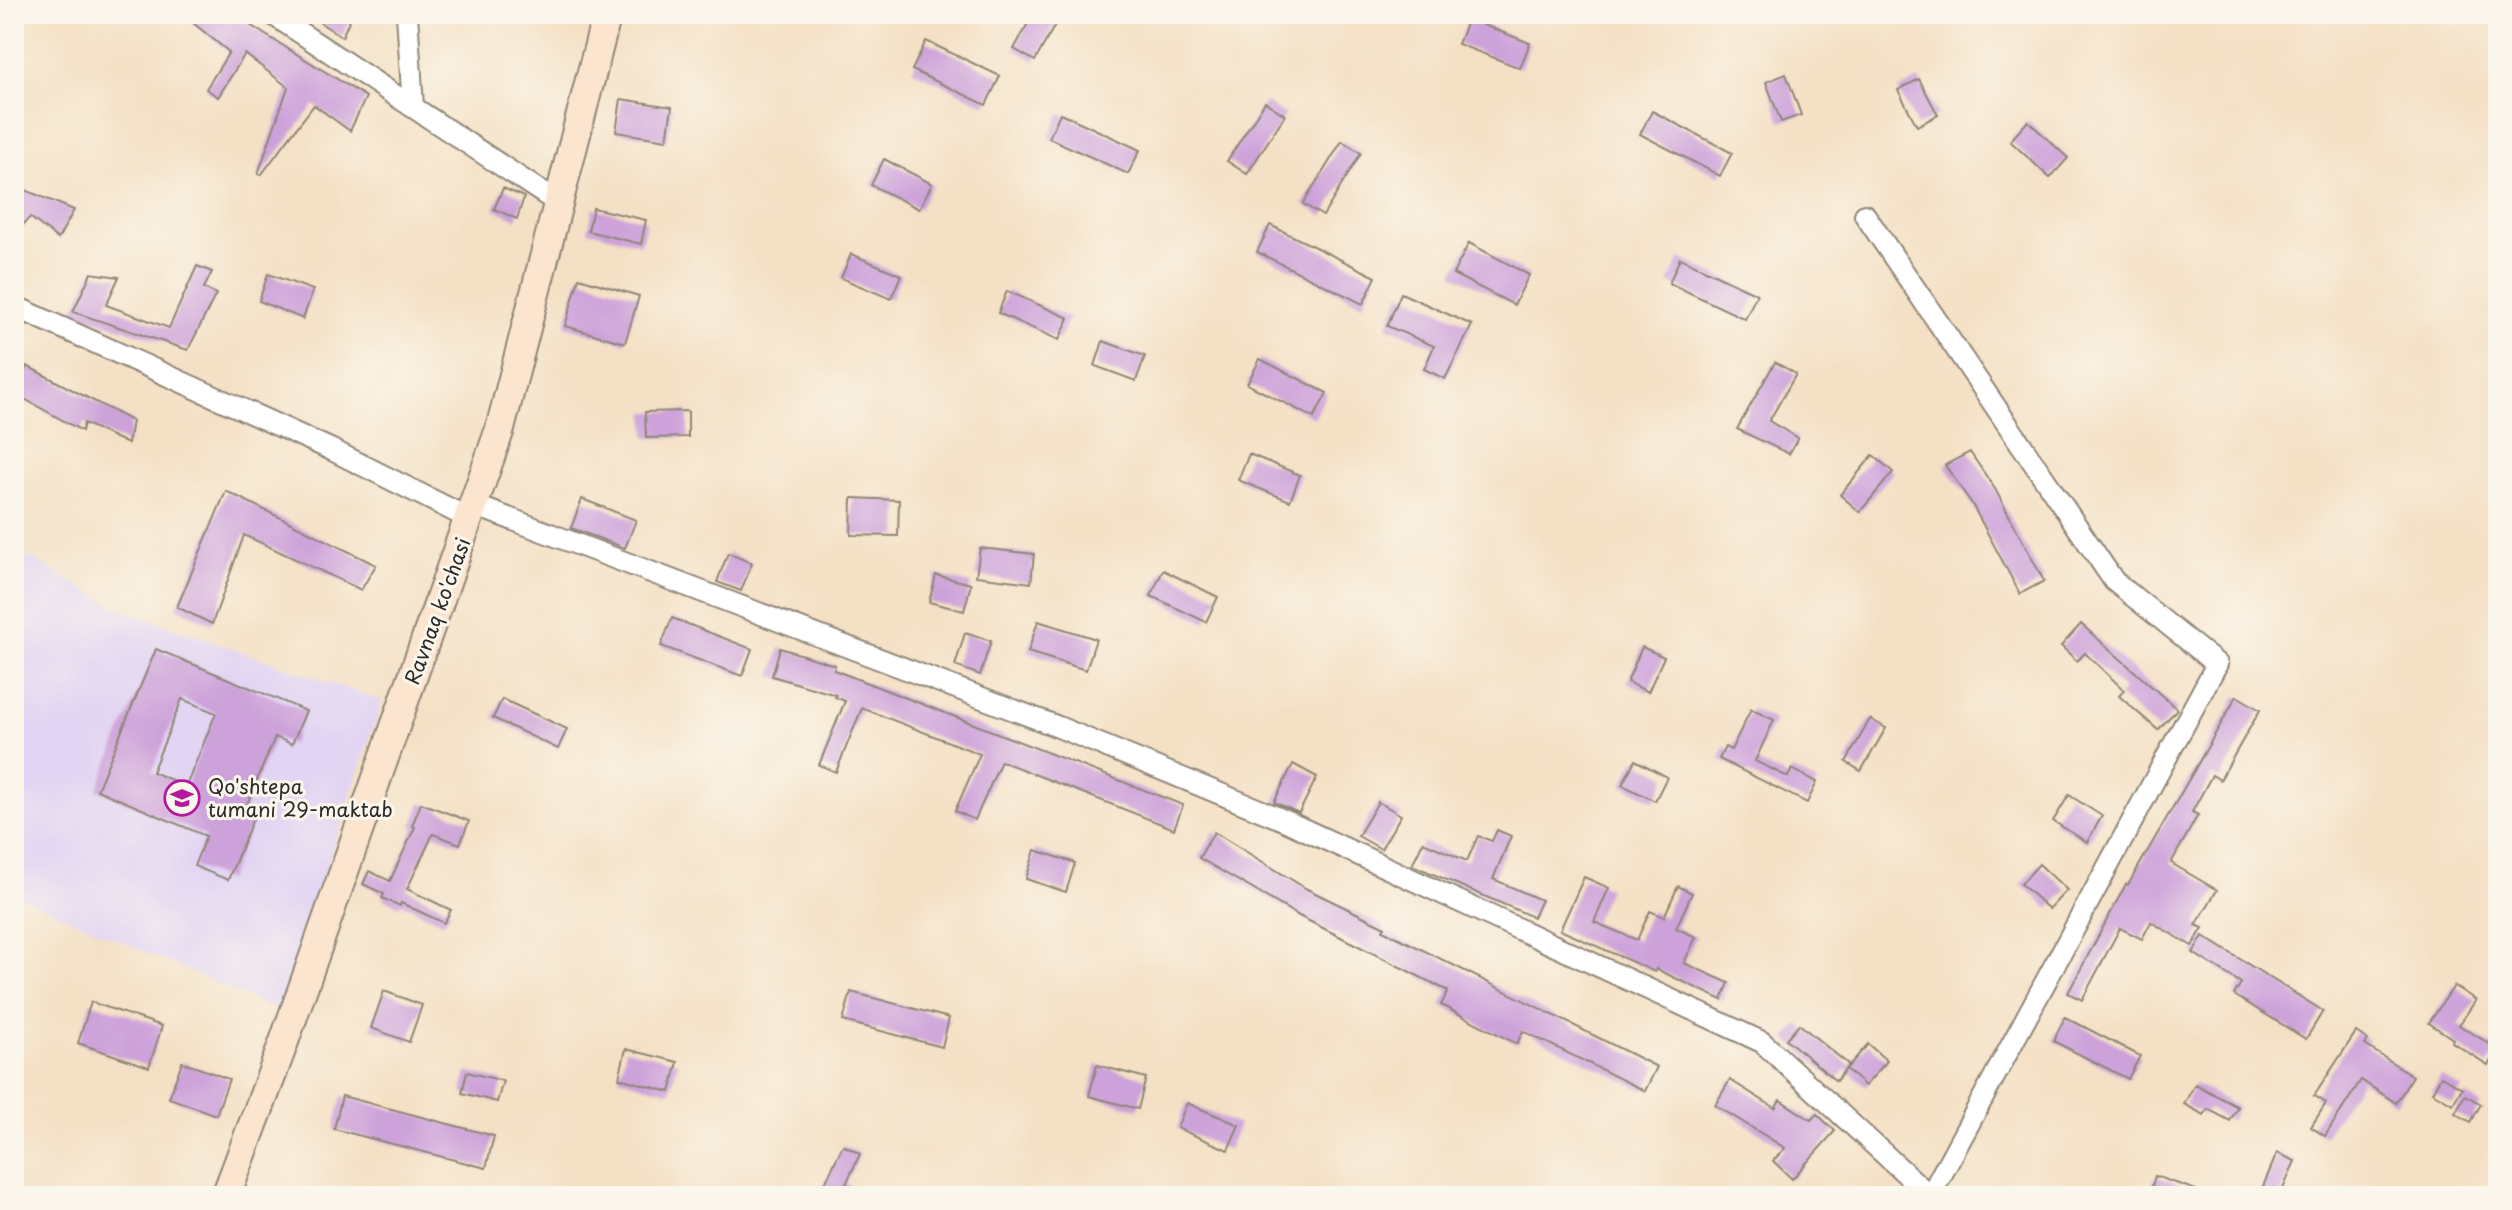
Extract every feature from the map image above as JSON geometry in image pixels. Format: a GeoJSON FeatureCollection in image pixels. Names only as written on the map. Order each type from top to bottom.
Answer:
{"type":"FeatureCollection","features":[{"type":"Feature","properties":{"kind":"street"},"geometry":{"type":"LineString","coordinates":[[272,14],[558,203]]}},
{"type":"Feature","properties":{"kind":"street"},"geometry":{"type":"LineString","coordinates":[[407,14],[413,107]]}},
{"type":"Feature","properties":{"kind":"street","name":"Ravnaq ko'chasi"},"geometry":{"type":"LineString","coordinates":[[226,1196],[500,429],[607,14]]}},
{"type":"Feature","properties":{"kind":"street"},"geometry":{"type":"LineString","coordinates":[[14,306],[472,512],[1028,715],[1286,821],[1762,1042],[1930,1196],[2217,664],[2114,581],[1865,215]]}},
{"type":"Feature","properties":{"kind":"shaded area","name":"Qo'shtepa tumani 29-maktab"},"geometry":{"type":"Polygon","coordinates":[[[14,548],[117,608],[382,701],[279,1011],[14,894],[14,548]]]}},
{"type":"Feature","properties":{"kind":"building"},"geometry":{"type":"Polygon","coordinates":[[[182,14],[232,14],[366,97],[350,131],[314,105],[261,175],[258,174],[288,87],[245,54],[218,97],[206,89],[229,52],[182,14]]]}},
{"type":"Feature","properties":{"kind":"building"},"geometry":{"type":"Polygon","coordinates":[[[307,14],[352,14],[342,37],[307,14]]]}},
{"type":"Feature","properties":{"kind":"building"},"geometry":{"type":"Polygon","coordinates":[[[1033,14],[1061,14],[1035,61],[1014,49],[1033,14]]]}},
{"type":"Feature","properties":{"kind":"building"},"geometry":{"type":"Polygon","coordinates":[[[1468,19],[1530,43],[1520,68],[1458,44],[1468,19]]]}},
{"type":"Feature","properties":{"kind":"building"},"geometry":{"type":"Polygon","coordinates":[[[926,41],[1000,76],[986,105],[912,70],[926,41]]]}},
{"type":"Feature","properties":{"kind":"building"},"geometry":{"type":"Polygon","coordinates":[[[1786,74],[1801,115],[1781,122],[1766,82],[1786,74]]]}},
{"type":"Feature","properties":{"kind":"building"},"geometry":{"type":"Polygon","coordinates":[[[1919,79],[1938,115],[1917,126],[1898,90],[1919,79]]]}},
{"type":"Feature","properties":{"kind":"building"},"geometry":{"type":"Polygon","coordinates":[[[621,99],[672,107],[667,140],[616,132],[621,99]]]}},
{"type":"Feature","properties":{"kind":"building"},"geometry":{"type":"Polygon","coordinates":[[[1265,102],[1285,115],[1247,174],[1227,161],[1265,102]]]}},
{"type":"Feature","properties":{"kind":"building"},"geometry":{"type":"Polygon","coordinates":[[[1652,111],[1732,153],[1720,176],[1640,134],[1652,111]]]}},
{"type":"Feature","properties":{"kind":"building"},"geometry":{"type":"Polygon","coordinates":[[[1060,113],[1140,150],[1128,174],[1049,138],[1060,113]]]}},
{"type":"Feature","properties":{"kind":"building"},"geometry":{"type":"Polygon","coordinates":[[[2028,121],[2068,158],[2050,178],[2010,141],[2028,121]]]}},
{"type":"Feature","properties":{"kind":"building"},"geometry":{"type":"Polygon","coordinates":[[[1342,141],[1361,153],[1323,216],[1303,204],[1342,141]]]}},
{"type":"Feature","properties":{"kind":"building"},"geometry":{"type":"Polygon","coordinates":[[[884,159],[932,184],[919,209],[871,185],[884,159]]]}},
{"type":"Feature","properties":{"kind":"building"},"geometry":{"type":"Polygon","coordinates":[[[20,188],[74,210],[58,239],[30,217],[14,235],[14,200],[20,188]]]}},
{"type":"Feature","properties":{"kind":"building"},"geometry":{"type":"Polygon","coordinates":[[[503,188],[524,197],[517,219],[494,209],[503,188]]]}},
{"type":"Feature","properties":{"kind":"building"},"geometry":{"type":"Polygon","coordinates":[[[593,208],[646,220],[641,244],[588,231],[593,208]]]}},
{"type":"Feature","properties":{"kind":"building"},"geometry":{"type":"Polygon","coordinates":[[[1270,225],[1376,277],[1363,304],[1257,252],[1270,225]]]}},
{"type":"Feature","properties":{"kind":"building"},"geometry":{"type":"Polygon","coordinates":[[[1469,243],[1529,275],[1514,305],[1453,274],[1469,243]]]}},
{"type":"Feature","properties":{"kind":"building"},"geometry":{"type":"Polygon","coordinates":[[[851,254],[901,275],[891,299],[841,278],[851,254]]]}},
{"type":"Feature","properties":{"kind":"building"},"geometry":{"type":"Polygon","coordinates":[[[1680,258],[1757,294],[1745,319],[1669,283],[1680,258]]]}},
{"type":"Feature","properties":{"kind":"building"},"geometry":{"type":"Polygon","coordinates":[[[197,266],[212,272],[204,288],[216,294],[188,350],[73,312],[91,273],[119,277],[106,305],[169,328],[197,266]]]}},
{"type":"Feature","properties":{"kind":"building"},"geometry":{"type":"Polygon","coordinates":[[[268,274],[313,290],[303,319],[259,301],[268,274]]]}},
{"type":"Feature","properties":{"kind":"building"},"geometry":{"type":"Polygon","coordinates":[[[579,278],[639,296],[625,343],[565,326],[579,278]]]}},
{"type":"Feature","properties":{"kind":"building"},"geometry":{"type":"Polygon","coordinates":[[[1007,291],[1069,318],[1059,340],[998,313],[1007,291]]]}},
{"type":"Feature","properties":{"kind":"building"},"geometry":{"type":"Polygon","coordinates":[[[1401,293],[1472,325],[1445,379],[1424,369],[1434,346],[1387,326],[1401,293]]]}},
{"type":"Feature","properties":{"kind":"building"},"geometry":{"type":"Polygon","coordinates":[[[1103,341],[1145,356],[1136,381],[1095,366],[1103,341]]]}},
{"type":"Feature","properties":{"kind":"building"},"geometry":{"type":"Polygon","coordinates":[[[1260,359],[1327,393],[1314,418],[1247,384],[1260,359]]]}},
{"type":"Feature","properties":{"kind":"building"},"geometry":{"type":"Polygon","coordinates":[[[1775,362],[1796,374],[1769,421],[1798,438],[1789,454],[1737,429],[1775,362]]]}},
{"type":"Feature","properties":{"kind":"building"},"geometry":{"type":"Polygon","coordinates":[[[27,366],[132,421],[128,444],[84,423],[82,431],[14,393],[27,366]]]}},
{"type":"Feature","properties":{"kind":"building"},"geometry":{"type":"Polygon","coordinates":[[[688,411],[688,437],[646,438],[645,412],[688,411]]]}},
{"type":"Feature","properties":{"kind":"building"},"geometry":{"type":"Polygon","coordinates":[[[1970,452],[1995,489],[2044,581],[2020,594],[1972,504],[1945,465],[1970,452]]]}},
{"type":"Feature","properties":{"kind":"building"},"geometry":{"type":"Polygon","coordinates":[[[1249,454],[1300,475],[1290,501],[1238,480],[1249,454]]]}},
{"type":"Feature","properties":{"kind":"building"},"geometry":{"type":"Polygon","coordinates":[[[1873,455],[1893,472],[1860,512],[1840,495],[1873,455]]]}},
{"type":"Feature","properties":{"kind":"building"},"geometry":{"type":"Polygon","coordinates":[[[226,491],[376,565],[361,590],[244,535],[212,624],[177,607],[226,491]]]}},
{"type":"Feature","properties":{"kind":"building"},"geometry":{"type":"Polygon","coordinates":[[[852,498],[899,500],[898,536],[851,535],[852,498]]]}},
{"type":"Feature","properties":{"kind":"building"},"geometry":{"type":"Polygon","coordinates":[[[582,499],[636,520],[625,548],[571,528],[582,499]]]}},
{"type":"Feature","properties":{"kind":"building"},"geometry":{"type":"Polygon","coordinates":[[[980,548],[1034,554],[1031,583],[976,576],[980,548]]]}},
{"type":"Feature","properties":{"kind":"building"},"geometry":{"type":"Polygon","coordinates":[[[728,553],[752,563],[741,591],[717,582],[728,553]]]}},
{"type":"Feature","properties":{"kind":"building"},"geometry":{"type":"Polygon","coordinates":[[[1163,570],[1218,597],[1206,622],[1151,596],[1163,570]]]}},
{"type":"Feature","properties":{"kind":"building"},"geometry":{"type":"Polygon","coordinates":[[[936,575],[971,584],[964,611],[929,602],[936,575]]]}},
{"type":"Feature","properties":{"kind":"building"},"geometry":{"type":"Polygon","coordinates":[[[672,618],[752,649],[742,676],[661,646],[672,618]]]}},
{"type":"Feature","properties":{"kind":"building"},"geometry":{"type":"Polygon","coordinates":[[[1038,621],[1096,639],[1086,670],[1028,652],[1038,621]]]}},
{"type":"Feature","properties":{"kind":"building"},"geometry":{"type":"Polygon","coordinates":[[[2081,624],[2177,709],[2158,730],[2119,696],[2124,690],[2085,653],[2077,661],[2061,646],[2081,624]]]}},
{"type":"Feature","properties":{"kind":"building"},"geometry":{"type":"Polygon","coordinates":[[[965,633],[991,641],[980,675],[955,666],[965,633]]]}},
{"type":"Feature","properties":{"kind":"building"},"geometry":{"type":"Polygon","coordinates":[[[1642,647],[1664,657],[1648,692],[1627,682],[1642,647]]]}},
{"type":"Feature","properties":{"kind":"building"},"geometry":{"type":"Polygon","coordinates":[[[780,648],[835,665],[834,670],[1183,805],[1174,829],[1001,761],[975,820],[955,811],[980,754],[862,708],[836,772],[819,765],[845,701],[836,695],[772,676],[780,648]]]}},
{"type":"Feature","properties":{"kind":"building"},"geometry":{"type":"Polygon","coordinates":[[[156,649],[306,711],[292,744],[275,737],[245,809],[255,814],[228,880],[194,866],[206,836],[97,790],[156,649]],[[182,699],[152,772],[186,786],[216,713],[182,699]]]}},
{"type":"Feature","properties":{"kind":"building"},"geometry":{"type":"Polygon","coordinates":[[[2237,696],[2260,710],[2220,780],[2212,775],[2192,812],[2198,815],[2171,863],[2217,890],[2196,925],[2203,928],[2192,946],[2151,922],[2142,939],[2120,928],[2082,1000],[2068,993],[2126,884],[2237,696]]]}},
{"type":"Feature","properties":{"kind":"building"},"geometry":{"type":"Polygon","coordinates":[[[502,699],[567,729],[558,749],[493,718],[502,699]]]}},
{"type":"Feature","properties":{"kind":"building"},"geometry":{"type":"Polygon","coordinates":[[[1751,709],[1774,720],[1755,761],[1788,777],[1792,769],[1817,782],[1807,803],[1719,759],[1725,747],[1731,750],[1751,709]]]}},
{"type":"Feature","properties":{"kind":"building"},"geometry":{"type":"Polygon","coordinates":[[[1870,719],[1886,728],[1861,771],[1846,762],[1870,719]]]}},
{"type":"Feature","properties":{"kind":"building"},"geometry":{"type":"Polygon","coordinates":[[[1635,760],[1667,777],[1655,801],[1622,785],[1635,760]]]}},
{"type":"Feature","properties":{"kind":"building"},"geometry":{"type":"Polygon","coordinates":[[[1293,764],[1317,777],[1299,813],[1274,802],[1293,764]]]}},
{"type":"Feature","properties":{"kind":"building"},"geometry":{"type":"Polygon","coordinates":[[[2069,795],[2102,816],[2087,842],[2053,821],[2069,795]]]}},
{"type":"Feature","properties":{"kind":"building"},"geometry":{"type":"Polygon","coordinates":[[[1378,802],[1401,815],[1381,849],[1358,836],[1378,802]]]}},
{"type":"Feature","properties":{"kind":"building"},"geometry":{"type":"Polygon","coordinates":[[[421,803],[469,821],[460,844],[433,834],[407,889],[451,910],[444,923],[401,903],[400,906],[382,898],[384,894],[363,884],[369,871],[390,881],[415,827],[412,826],[421,803]]]}},
{"type":"Feature","properties":{"kind":"building"},"geometry":{"type":"Polygon","coordinates":[[[1497,830],[1511,836],[1493,879],[1541,900],[1533,917],[1412,865],[1423,842],[1467,861],[1478,836],[1492,841],[1497,830]]]}},
{"type":"Feature","properties":{"kind":"building"},"geometry":{"type":"Polygon","coordinates":[[[1214,832],[1307,889],[1385,927],[1383,930],[1657,1067],[1645,1091],[1523,1031],[1517,1044],[1441,1005],[1448,991],[1299,916],[1199,858],[1214,832]]]}},
{"type":"Feature","properties":{"kind":"building"},"geometry":{"type":"Polygon","coordinates":[[[1035,850],[1075,863],[1066,892],[1026,879],[1035,850]]]}},
{"type":"Feature","properties":{"kind":"building"},"geometry":{"type":"Polygon","coordinates":[[[2039,864],[2067,890],[2049,909],[2021,884],[2039,864]]]}},
{"type":"Feature","properties":{"kind":"building"},"geometry":{"type":"Polygon","coordinates":[[[1584,877],[1609,888],[1594,922],[1637,940],[1650,911],[1664,917],[1678,886],[1692,893],[1676,928],[1696,937],[1684,963],[1729,983],[1722,1000],[1560,930],[1584,877]]]}},
{"type":"Feature","properties":{"kind":"building"},"geometry":{"type":"Polygon","coordinates":[[[2203,936],[2323,1011],[2306,1039],[2234,995],[2241,983],[2193,953],[2203,936]]]}},
{"type":"Feature","properties":{"kind":"building"},"geometry":{"type":"Polygon","coordinates":[[[2454,986],[2476,1000],[2459,1025],[2498,1049],[2488,1065],[2429,1023],[2454,986]]]}},
{"type":"Feature","properties":{"kind":"building"},"geometry":{"type":"Polygon","coordinates":[[[384,991],[422,1005],[409,1042],[371,1028],[384,991]]]}},
{"type":"Feature","properties":{"kind":"building"},"geometry":{"type":"Polygon","coordinates":[[[851,992],[949,1018],[942,1047],[843,1021],[851,992]]]}},
{"type":"Feature","properties":{"kind":"building"},"geometry":{"type":"Polygon","coordinates":[[[91,1002],[162,1026],[149,1067],[78,1043],[91,1002]]]}},
{"type":"Feature","properties":{"kind":"building"},"geometry":{"type":"Polygon","coordinates":[[[2065,1017],[2140,1056],[2128,1079],[2053,1041],[2065,1017]]]}},
{"type":"Feature","properties":{"kind":"building"},"geometry":{"type":"Polygon","coordinates":[[[1799,1024],[1849,1065],[1836,1081],[1786,1039],[1799,1024]]]}},
{"type":"Feature","properties":{"kind":"building"},"geometry":{"type":"Polygon","coordinates":[[[2356,1032],[2368,1040],[2365,1045],[2413,1076],[2396,1103],[2361,1080],[2325,1136],[2311,1127],[2326,1103],[2314,1096],[2356,1032]]]}},
{"type":"Feature","properties":{"kind":"building"},"geometry":{"type":"Polygon","coordinates":[[[1868,1044],[1887,1061],[1865,1086],[1846,1069],[1868,1044]]]}},
{"type":"Feature","properties":{"kind":"building"},"geometry":{"type":"Polygon","coordinates":[[[626,1049],[678,1062],[670,1092],[619,1078],[626,1049]]]}},
{"type":"Feature","properties":{"kind":"building"},"geometry":{"type":"Polygon","coordinates":[[[182,1062],[229,1079],[216,1115],[169,1098],[182,1062]]]}},
{"type":"Feature","properties":{"kind":"building"},"geometry":{"type":"Polygon","coordinates":[[[1097,1065],[1146,1078],[1138,1109],[1089,1096],[1097,1065]]]}},
{"type":"Feature","properties":{"kind":"building"},"geometry":{"type":"Polygon","coordinates":[[[467,1072],[503,1081],[497,1102],[462,1093],[467,1072]]]}},
{"type":"Feature","properties":{"kind":"building"},"geometry":{"type":"Polygon","coordinates":[[[2441,1076],[2462,1088],[2453,1104],[2432,1092],[2441,1076]]]}},
{"type":"Feature","properties":{"kind":"building"},"geometry":{"type":"Polygon","coordinates":[[[1730,1080],[1775,1108],[1780,1100],[1811,1120],[1817,1114],[1835,1131],[1792,1179],[1773,1161],[1785,1148],[1715,1105],[1730,1080]]]}},
{"type":"Feature","properties":{"kind":"building"},"geometry":{"type":"Polygon","coordinates":[[[2195,1084],[2238,1107],[2230,1121],[2208,1109],[2204,1115],[2184,1104],[2195,1084]]]}},
{"type":"Feature","properties":{"kind":"building"},"geometry":{"type":"Polygon","coordinates":[[[2465,1095],[2481,1104],[2471,1122],[2455,1113],[2465,1095]]]}},
{"type":"Feature","properties":{"kind":"building"},"geometry":{"type":"Polygon","coordinates":[[[342,1096],[494,1136],[486,1168],[334,1129],[342,1096]]]}},
{"type":"Feature","properties":{"kind":"building"},"geometry":{"type":"Polygon","coordinates":[[[1187,1103],[1239,1125],[1228,1150],[1177,1128],[1187,1103]]]}},
{"type":"Feature","properties":{"kind":"building"},"geometry":{"type":"Polygon","coordinates":[[[843,1145],[860,1154],[846,1184],[874,1196],[819,1196],[843,1145]]]}},
{"type":"Feature","properties":{"kind":"building"},"geometry":{"type":"Polygon","coordinates":[[[2277,1153],[2295,1161],[2280,1196],[2259,1196],[2277,1153]]]}},
{"type":"Feature","properties":{"kind":"building"},"geometry":{"type":"Polygon","coordinates":[[[2155,1176],[2205,1193],[2205,1196],[2149,1196],[2155,1176]]]}},
{"type":"Feature","properties":{"kind":"place","name":"Qo'shtepa tumani 29-maktab"},"geometry":{"type":"Point","coordinates":[182,798]}}]}
